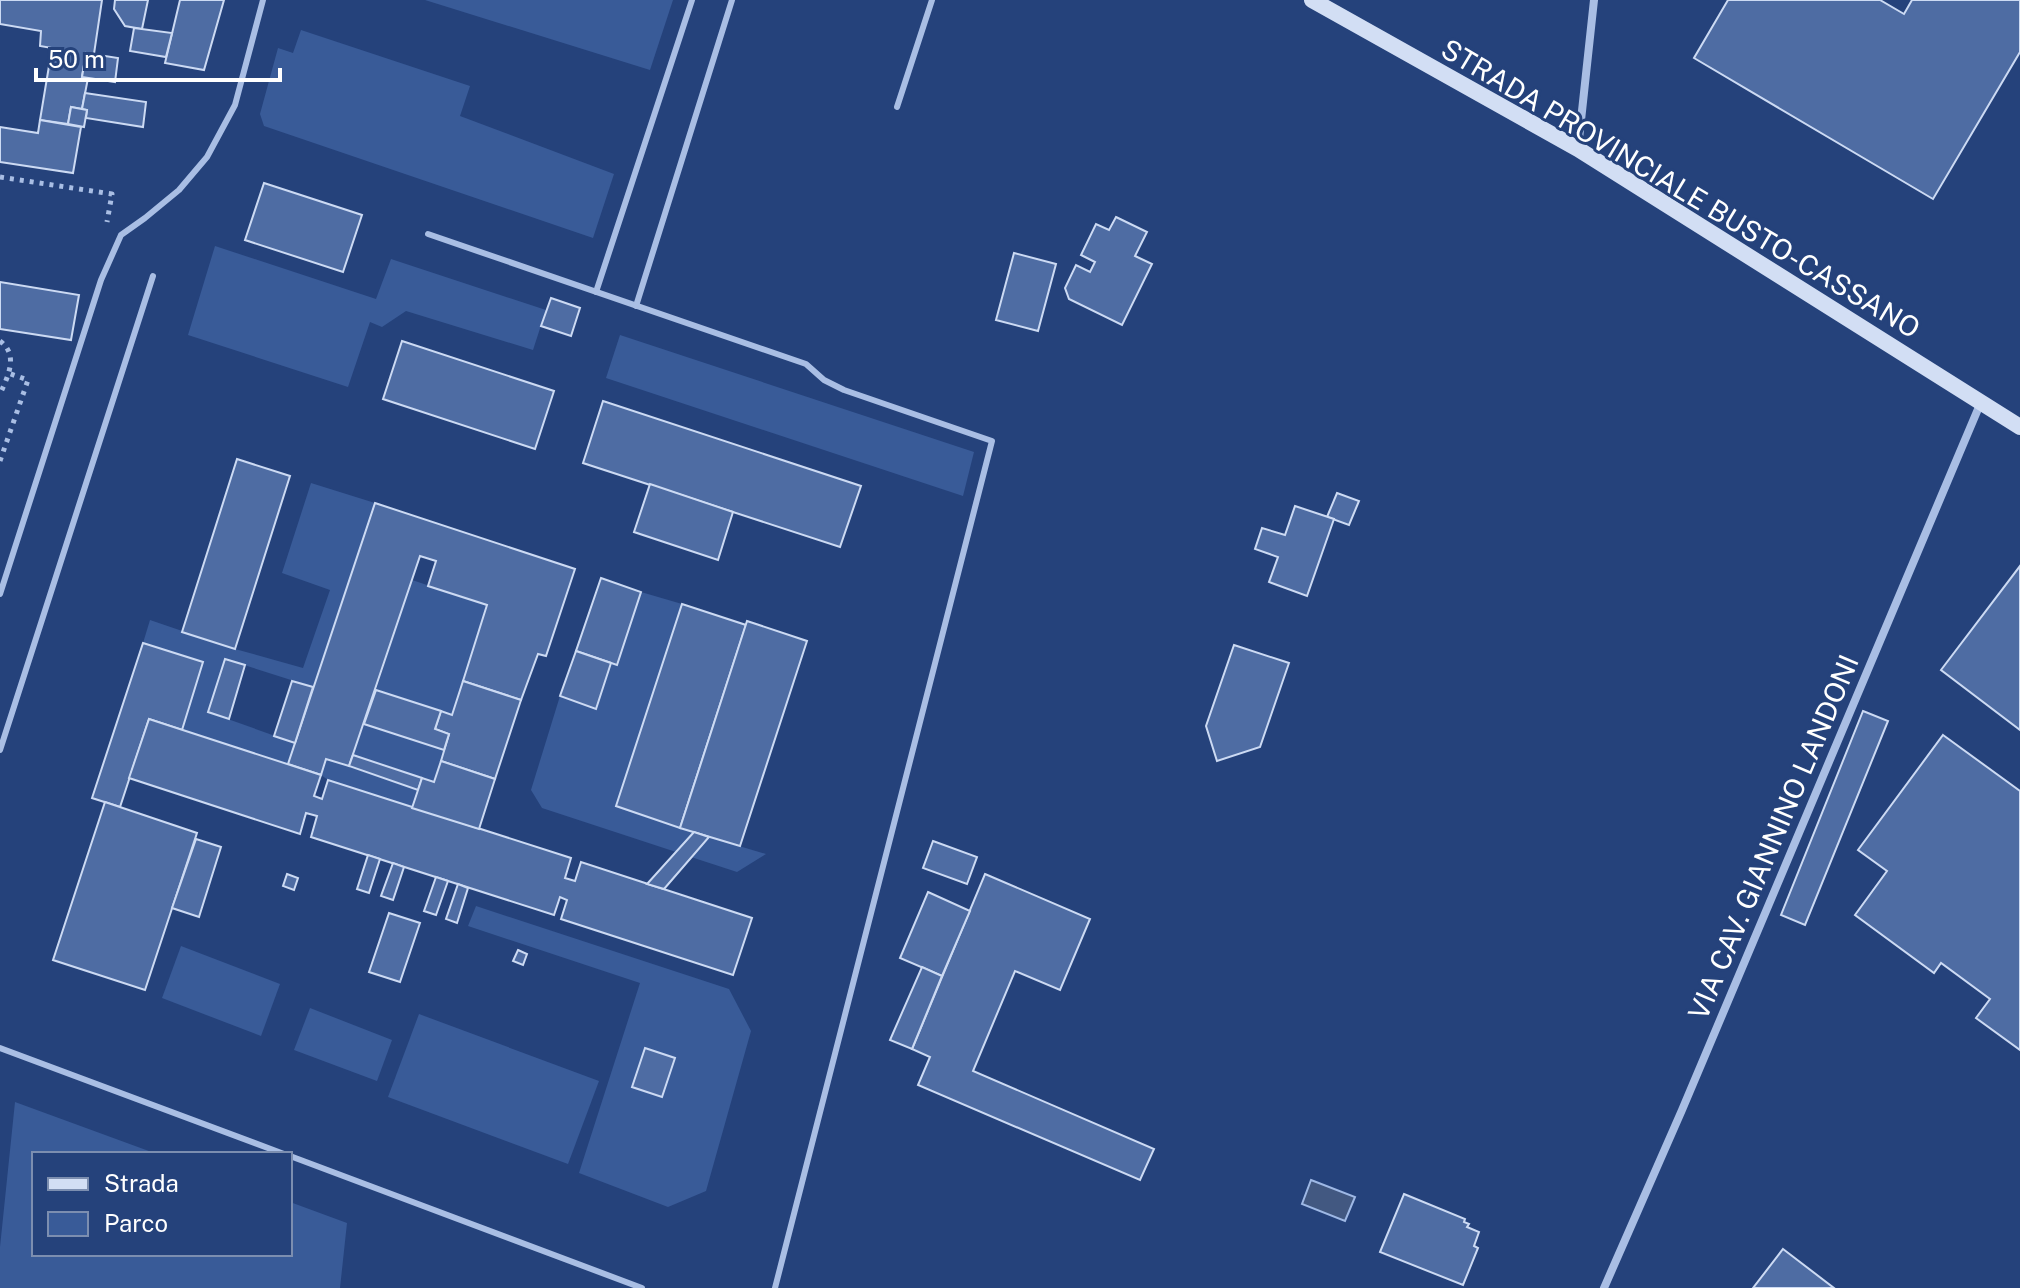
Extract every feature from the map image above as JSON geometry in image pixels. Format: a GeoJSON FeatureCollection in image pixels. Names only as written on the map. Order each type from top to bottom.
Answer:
{"type":"FeatureCollection","features":[{"type":"Feature","properties":{"kind":"main road","name":"STRADA PROVINCIALE BUSTO-CASSANO"},"geometry":{"type":"LineString","coordinates":[[1312,0],[1578,149],[2018,422]]}},
{"type":"Feature","properties":{"kind":"street"},"geometry":{"type":"LineString","coordinates":[[1578,149],[1594,0]]}},
{"type":"Feature","properties":{"kind":"street","name":"VIA CAV. GIANNINO LANDONI"},"geometry":{"type":"LineString","coordinates":[[1604,1288],[1981,401]]}},
{"type":"Feature","properties":{"kind":"lane"},"geometry":{"type":"LineString","coordinates":[[0,594],[101,280],[121,235],[179,190],[207,157],[235,105],[263,0]]}},
{"type":"Feature","properties":{"kind":"lane"},"geometry":{"type":"LineString","coordinates":[[596,292],[692,0]]}},
{"type":"Feature","properties":{"kind":"lane"},"geometry":{"type":"LineString","coordinates":[[636,306],[732,0]]}},
{"type":"Feature","properties":{"kind":"lane"},"geometry":{"type":"LineString","coordinates":[[897,107],[932,0]]}},
{"type":"Feature","properties":{"kind":"lane"},"geometry":{"type":"LineString","coordinates":[[428,234],[806,364],[824,380],[844,390],[992,441],[775,1288]]}},
{"type":"Feature","properties":{"kind":"lane"},"geometry":{"type":"LineString","coordinates":[[0,750],[153,276]]}},
{"type":"Feature","properties":{"kind":"lane"},"geometry":{"type":"LineString","coordinates":[[0,1048],[279,1152]]}},
{"type":"Feature","properties":{"kind":"lane"},"geometry":{"type":"LineString","coordinates":[[292,1157],[642,1288]]}},
{"type":"Feature","properties":{"kind":"path"},"geometry":{"type":"LineString","coordinates":[[0,177],[112,194],[106,224],[117,244]]}},
{"type":"Feature","properties":{"kind":"path"},"geometry":{"type":"LineString","coordinates":[[0,341],[10,352],[11,362],[0,394]]}},
{"type":"Feature","properties":{"kind":"path"},"geometry":{"type":"LineString","coordinates":[[0,461],[28,380],[8,373]]}},
{"type":"Feature","properties":{"kind":"green space"},"geometry":{"type":"Polygon","coordinates":[[[425,0],[673,0],[650,70],[425,0]]]}},
{"type":"Feature","properties":{"kind":"green space"},"geometry":{"type":"Polygon","coordinates":[[[301,30],[470,86],[460,116],[614,174],[593,238],[264,126],[260,114],[278,48],[293,53],[301,30]]]}},
{"type":"Feature","properties":{"kind":"green space"},"geometry":{"type":"Polygon","coordinates":[[[215,246],[376,299],[391,259],[546,310],[533,350],[406,311],[382,327],[370,322],[348,387],[188,335],[215,246]]]}},
{"type":"Feature","properties":{"kind":"green space"},"geometry":{"type":"Polygon","coordinates":[[[620,335],[974,452],[963,496],[606,378],[620,335]]]}},
{"type":"Feature","properties":{"kind":"green space"},"geometry":{"type":"Polygon","coordinates":[[[311,483],[375,503],[313,687],[225,659],[208,712],[295,743],[288,764],[182,730],[203,662],[143,643],[150,620],[303,668],[330,590],[282,573],[311,483]]]}},
{"type":"Feature","properties":{"kind":"green space"},"geometry":{"type":"Polygon","coordinates":[[[412,580],[487,605],[452,715],[376,690],[412,580]]]}},
{"type":"Feature","properties":{"kind":"green space"},"geometry":{"type":"Polygon","coordinates":[[[641,592],[682,604],[616,806],[694,832],[676,852],[542,808],[531,790],[560,696],[596,708],[611,663],[617,664],[641,592]]]}},
{"type":"Feature","properties":{"kind":"green space"},"geometry":{"type":"Polygon","coordinates":[[[364,724],[444,750],[434,782],[353,755],[364,724]]]}},
{"type":"Feature","properties":{"kind":"green space"},"geometry":{"type":"Polygon","coordinates":[[[326,759],[418,790],[412,808],[328,780],[321,775],[326,759]]]}},
{"type":"Feature","properties":{"kind":"green space"},"geometry":{"type":"Polygon","coordinates":[[[709,837],[766,854],[737,872],[691,857],[709,837]]]}},
{"type":"Feature","properties":{"kind":"green space"},"geometry":{"type":"Polygon","coordinates":[[[476,906],[729,989],[751,1031],[706,1191],[668,1207],[579,1173],[640,983],[468,926],[476,906]]]}},
{"type":"Feature","properties":{"kind":"green space"},"geometry":{"type":"Polygon","coordinates":[[[181,946],[280,984],[261,1036],[162,998],[181,946]]]}},
{"type":"Feature","properties":{"kind":"green space"},"geometry":{"type":"Polygon","coordinates":[[[310,1008],[392,1040],[377,1081],[294,1050],[310,1008]]]}},
{"type":"Feature","properties":{"kind":"green space"},"geometry":{"type":"Polygon","coordinates":[[[419,1014],[599,1081],[568,1164],[388,1097],[419,1014]]]}},
{"type":"Feature","properties":{"kind":"green space"},"geometry":{"type":"Polygon","coordinates":[[[15,1102],[152,1152],[32,1152],[32,1256],[292,1256],[292,1203],[347,1223],[340,1288],[0,1288],[0,1247],[15,1102]]]}},
{"type":"Feature","properties":{"kind":"shaded area"},"geometry":{"type":"Polygon","coordinates":[[[1311,1180],[1355,1197],[1345,1221],[1302,1204],[1311,1180]]]}},
{"type":"Feature","properties":{"kind":"building"},"geometry":{"type":"Polygon","coordinates":[[[0,0],[102,0],[94,54],[86,53],[82,77],[88,78],[82,109],[71,107],[68,124],[40,120],[52,48],[40,46],[41,31],[0,24],[0,0]]]}},
{"type":"Feature","properties":{"kind":"building"},"geometry":{"type":"Polygon","coordinates":[[[115,0],[148,0],[142,29],[125,26],[114,9],[115,0]]]}},
{"type":"Feature","properties":{"kind":"building"},"geometry":{"type":"Polygon","coordinates":[[[180,0],[224,0],[204,70],[165,63],[180,0]]]}},
{"type":"Feature","properties":{"kind":"building"},"geometry":{"type":"Polygon","coordinates":[[[1728,0],[1880,0],[1904,14],[1912,0],[2020,0],[2020,52],[1933,199],[1694,58],[1728,0]]]}},
{"type":"Feature","properties":{"kind":"building"},"geometry":{"type":"Polygon","coordinates":[[[134,28],[172,33],[166,57],[130,51],[134,28]]]}},
{"type":"Feature","properties":{"kind":"building"},"geometry":{"type":"Polygon","coordinates":[[[86,53],[118,58],[115,82],[82,77],[86,53]]]}},
{"type":"Feature","properties":{"kind":"building"},"geometry":{"type":"Polygon","coordinates":[[[85,93],[146,102],[143,127],[86,118],[87,110],[82,109],[85,93]]]}},
{"type":"Feature","properties":{"kind":"building"},"geometry":{"type":"Polygon","coordinates":[[[71,107],[87,110],[84,127],[68,124],[71,107]]]}},
{"type":"Feature","properties":{"kind":"building"},"geometry":{"type":"Polygon","coordinates":[[[40,120],[81,127],[73,173],[0,162],[0,127],[38,133],[40,120]]]}},
{"type":"Feature","properties":{"kind":"building"},"geometry":{"type":"Polygon","coordinates":[[[264,183],[362,215],[343,272],[245,240],[264,183]]]}},
{"type":"Feature","properties":{"kind":"building"},"geometry":{"type":"Polygon","coordinates":[[[1116,217],[1147,232],[1135,256],[1152,264],[1122,325],[1069,299],[1065,288],[1076,265],[1090,272],[1095,262],[1081,255],[1096,224],[1109,230],[1116,217]]]}},
{"type":"Feature","properties":{"kind":"building"},"geometry":{"type":"Polygon","coordinates":[[[1014,253],[1056,264],[1038,331],[996,320],[1014,253]]]}},
{"type":"Feature","properties":{"kind":"building"},"geometry":{"type":"Polygon","coordinates":[[[0,282],[79,295],[71,340],[0,329],[0,282]]]}},
{"type":"Feature","properties":{"kind":"building"},"geometry":{"type":"Polygon","coordinates":[[[551,298],[580,308],[571,336],[541,326],[551,298]]]}},
{"type":"Feature","properties":{"kind":"building"},"geometry":{"type":"Polygon","coordinates":[[[402,341],[554,391],[535,449],[383,399],[402,341]]]}},
{"type":"Feature","properties":{"kind":"building"},"geometry":{"type":"Polygon","coordinates":[[[603,401],[861,486],[840,547],[583,463],[603,401]]]}},
{"type":"Feature","properties":{"kind":"building"},"geometry":{"type":"Polygon","coordinates":[[[237,459],[290,476],[235,649],[182,632],[237,459]]]}},
{"type":"Feature","properties":{"kind":"building"},"geometry":{"type":"Polygon","coordinates":[[[650,484],[733,512],[718,560],[634,532],[650,484]]]}},
{"type":"Feature","properties":{"kind":"building"},"geometry":{"type":"Polygon","coordinates":[[[1337,493],[1359,501],[1349,525],[1327,517],[1337,493]]]}},
{"type":"Feature","properties":{"kind":"building"},"geometry":{"type":"Polygon","coordinates":[[[375,503],[575,569],[546,656],[538,654],[521,700],[463,681],[487,605],[428,586],[436,561],[420,556],[349,766],[326,759],[321,775],[288,764],[375,503]]]}},
{"type":"Feature","properties":{"kind":"building"},"geometry":{"type":"Polygon","coordinates":[[[1295,506],[1334,519],[1307,596],[1269,582],[1278,557],[1255,549],[1262,528],[1285,535],[1295,506]]]}},
{"type":"Feature","properties":{"kind":"building"},"geometry":{"type":"Polygon","coordinates":[[[2020,566],[2020,730],[1941,670],[2020,566]]]}},
{"type":"Feature","properties":{"kind":"building"},"geometry":{"type":"Polygon","coordinates":[[[601,578],[641,592],[617,665],[576,651],[601,578]]]}},
{"type":"Feature","properties":{"kind":"building"},"geometry":{"type":"Polygon","coordinates":[[[682,604],[746,625],[680,828],[616,806],[682,604]]]}},
{"type":"Feature","properties":{"kind":"building"},"geometry":{"type":"Polygon","coordinates":[[[747,621],[807,641],[740,846],[680,828],[747,621]]]}},
{"type":"Feature","properties":{"kind":"building"},"geometry":{"type":"Polygon","coordinates":[[[143,643],[203,662],[182,730],[149,719],[120,807],[92,798],[143,643]]]}},
{"type":"Feature","properties":{"kind":"building"},"geometry":{"type":"Polygon","coordinates":[[[1234,645],[1289,663],[1260,747],[1217,761],[1206,726],[1234,645]]]}},
{"type":"Feature","properties":{"kind":"building"},"geometry":{"type":"Polygon","coordinates":[[[576,651],[611,663],[596,709],[560,696],[576,651]]]}},
{"type":"Feature","properties":{"kind":"building"},"geometry":{"type":"Polygon","coordinates":[[[225,659],[245,665],[229,719],[208,712],[225,659]]]}},
{"type":"Feature","properties":{"kind":"building"},"geometry":{"type":"Polygon","coordinates":[[[292,681],[313,687],[295,743],[274,736],[292,681]]]}},
{"type":"Feature","properties":{"kind":"building"},"geometry":{"type":"Polygon","coordinates":[[[463,681],[521,700],[495,779],[441,761],[449,734],[435,729],[441,711],[452,715],[463,681]]]}},
{"type":"Feature","properties":{"kind":"building"},"geometry":{"type":"Polygon","coordinates":[[[376,690],[441,711],[435,729],[449,734],[444,750],[364,724],[376,690]]]}},
{"type":"Feature","properties":{"kind":"building"},"geometry":{"type":"Polygon","coordinates":[[[1863,711],[1888,721],[1805,925],[1781,915],[1863,711]]]}},
{"type":"Feature","properties":{"kind":"building"},"geometry":{"type":"Polygon","coordinates":[[[149,719],[321,775],[314,796],[322,799],[328,780],[571,858],[565,878],[575,881],[581,862],[752,918],[733,975],[561,919],[567,900],[560,897],[554,915],[311,837],[317,816],[306,813],[300,834],[129,778],[149,719]]]}},
{"type":"Feature","properties":{"kind":"building"},"geometry":{"type":"Polygon","coordinates":[[[1943,735],[2020,791],[2020,1050],[1976,1018],[1990,999],[1941,963],[1934,973],[1855,915],[1887,871],[1858,850],[1943,735]]]}},
{"type":"Feature","properties":{"kind":"building"},"geometry":{"type":"Polygon","coordinates":[[[353,755],[422,778],[418,790],[349,766],[353,755]]]}},
{"type":"Feature","properties":{"kind":"building"},"geometry":{"type":"Polygon","coordinates":[[[441,761],[495,779],[479,829],[412,808],[422,778],[434,782],[441,761]]]}},
{"type":"Feature","properties":{"kind":"building"},"geometry":{"type":"Polygon","coordinates":[[[105,802],[197,833],[145,990],[53,960],[105,802]]]}},
{"type":"Feature","properties":{"kind":"building"},"geometry":{"type":"Polygon","coordinates":[[[694,832],[709,837],[664,889],[647,884],[694,832]]]}},
{"type":"Feature","properties":{"kind":"building"},"geometry":{"type":"Polygon","coordinates":[[[196,839],[221,847],[199,917],[172,908],[196,839]]]}},
{"type":"Feature","properties":{"kind":"building"},"geometry":{"type":"Polygon","coordinates":[[[933,841],[977,857],[967,884],[923,868],[933,841]]]}},
{"type":"Feature","properties":{"kind":"building"},"geometry":{"type":"Polygon","coordinates":[[[368,855],[380,859],[369,893],[357,889],[368,855]]]}},
{"type":"Feature","properties":{"kind":"building"},"geometry":{"type":"Polygon","coordinates":[[[393,863],[404,867],[393,900],[381,896],[393,863]]]}},
{"type":"Feature","properties":{"kind":"building"},"geometry":{"type":"Polygon","coordinates":[[[287,874],[298,878],[294,890],[283,886],[287,874]]]}},
{"type":"Feature","properties":{"kind":"building"},"geometry":{"type":"Polygon","coordinates":[[[985,874],[1090,919],[1060,990],[1015,971],[973,1071],[1154,1149],[1140,1180],[918,1085],[930,1057],[912,1049],[985,874]]]}},
{"type":"Feature","properties":{"kind":"building"},"geometry":{"type":"Polygon","coordinates":[[[436,877],[448,881],[436,915],[424,911],[436,877]]]}},
{"type":"Feature","properties":{"kind":"building"},"geometry":{"type":"Polygon","coordinates":[[[458,884],[468,888],[457,923],[446,919],[458,884]]]}},
{"type":"Feature","properties":{"kind":"building"},"geometry":{"type":"Polygon","coordinates":[[[928,892],[970,911],[942,976],[900,958],[928,892]]]}},
{"type":"Feature","properties":{"kind":"building"},"geometry":{"type":"Polygon","coordinates":[[[389,913],[420,923],[400,982],[369,972],[389,913]]]}},
{"type":"Feature","properties":{"kind":"building"},"geometry":{"type":"Polygon","coordinates":[[[518,950],[527,954],[523,965],[513,961],[518,950]]]}},
{"type":"Feature","properties":{"kind":"building"},"geometry":{"type":"Polygon","coordinates":[[[922,967],[942,976],[912,1049],[890,1040],[922,967]]]}},
{"type":"Feature","properties":{"kind":"building"},"geometry":{"type":"Polygon","coordinates":[[[645,1048],[675,1058],[662,1097],[632,1087],[645,1048]]]}},
{"type":"Feature","properties":{"kind":"building"},"geometry":{"type":"Polygon","coordinates":[[[1404,1194],[1465,1219],[1464,1222],[1469,1224],[1467,1227],[1479,1232],[1474,1246],[1478,1248],[1463,1285],[1380,1252],[1404,1194]]]}},
{"type":"Feature","properties":{"kind":"building"},"geometry":{"type":"Polygon","coordinates":[[[1783,1249],[1834,1288],[1753,1288],[1783,1249]]]}}]}
